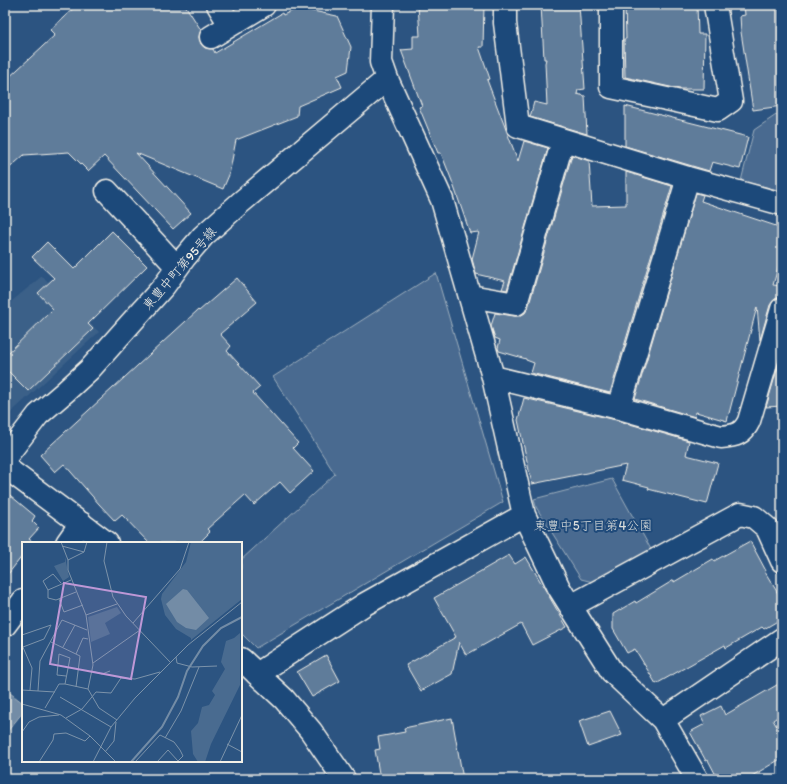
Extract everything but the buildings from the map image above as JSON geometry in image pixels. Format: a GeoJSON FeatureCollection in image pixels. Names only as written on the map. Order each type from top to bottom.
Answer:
{"type":"FeatureCollection","features":[{"type":"Feature","properties":{"kind":"street"},"geometry":{"type":"LineString","coordinates":[[218,5],[230,25]]}},
{"type":"Feature","properties":{"kind":"street"},"geometry":{"type":"LineString","coordinates":[[211,37],[264,5]]}},
{"type":"Feature","properties":{"kind":"street"},"geometry":{"type":"LineString","coordinates":[[382,5],[381,62],[387,79],[442,200],[493,378],[524,515],[559,588],[612,672],[663,720],[697,779]]}},
{"type":"Feature","properties":{"kind":"street"},"geometry":{"type":"LineString","coordinates":[[505,5],[505,23],[518,126],[688,178],[782,204]]}},
{"type":"Feature","properties":{"kind":"street"},"geometry":{"type":"LineString","coordinates":[[611,5],[612,87],[718,110],[731,100],[715,5]]}},
{"type":"Feature","properties":{"kind":"street","name":"東豊中町第95号線"},"geometry":{"type":"LineString","coordinates":[[5,458],[38,415],[90,369],[164,286],[177,267],[203,236],[387,79]]}},
{"type":"Feature","properties":{"kind":"street"},"geometry":{"type":"LineString","coordinates":[[470,296],[516,304],[563,140]]}},
{"type":"Feature","properties":{"kind":"street"},"geometry":{"type":"LineString","coordinates":[[619,408],[688,178]]}},
{"type":"Feature","properties":{"kind":"street"},"geometry":{"type":"LineString","coordinates":[[107,191],[177,267]]}},
{"type":"Feature","properties":{"kind":"street"},"geometry":{"type":"LineString","coordinates":[[493,378],[619,408],[721,437],[731,437],[746,428],[750,421],[782,309]]}},
{"type":"Feature","properties":{"kind":"street"},"geometry":{"type":"LineString","coordinates":[[5,467],[106,542]]}},
{"type":"Feature","properties":{"kind":"street"},"geometry":{"type":"LineString","coordinates":[[571,606],[740,514],[754,517],[767,528],[782,561]]}},
{"type":"Feature","properties":{"kind":"street"},"geometry":{"type":"LineString","coordinates":[[257,674],[365,604],[524,515]]}},
{"type":"Feature","properties":{"kind":"street"},"geometry":{"type":"LineString","coordinates":[[68,542],[81,523]]}},
{"type":"Feature","properties":{"kind":"street"},"geometry":{"type":"LineString","coordinates":[[5,625],[22,602]]}},
{"type":"Feature","properties":{"kind":"street"},"geometry":{"type":"LineString","coordinates":[[663,720],[782,638]]}},
{"type":"Feature","properties":{"kind":"street"},"geometry":{"type":"LineString","coordinates":[[242,660],[284,699],[311,731],[344,779]]}},
{"type":"Feature","properties":{"kind":"shaded area"},"geometry":{"type":"Polygon","coordinates":[[[42,276],[99,332],[5,418],[5,348],[8,345],[5,342],[5,307],[42,276]]]}},
{"type":"Feature","properties":{"kind":"shaded area"},"geometry":{"type":"Polygon","coordinates":[[[10,693],[22,702],[22,713],[7,732],[5,730],[5,699],[10,693]]]}},
{"type":"Feature","properties":{"kind":"green space"},"geometry":{"type":"Polygon","coordinates":[[[782,111],[782,191],[741,181],[754,130],[782,111]]]}},
{"type":"Feature","properties":{"kind":"green space"},"geometry":{"type":"Polygon","coordinates":[[[436,273],[503,502],[256,648],[242,634],[242,559],[335,474],[273,377],[436,273]]]}},
{"type":"Feature","properties":{"kind":"green space","name":"東豊中5丁目第4公園"},"geometry":{"type":"Polygon","coordinates":[[[612,479],[653,553],[597,583],[581,579],[536,507],[534,499],[612,479]]]}}]}
